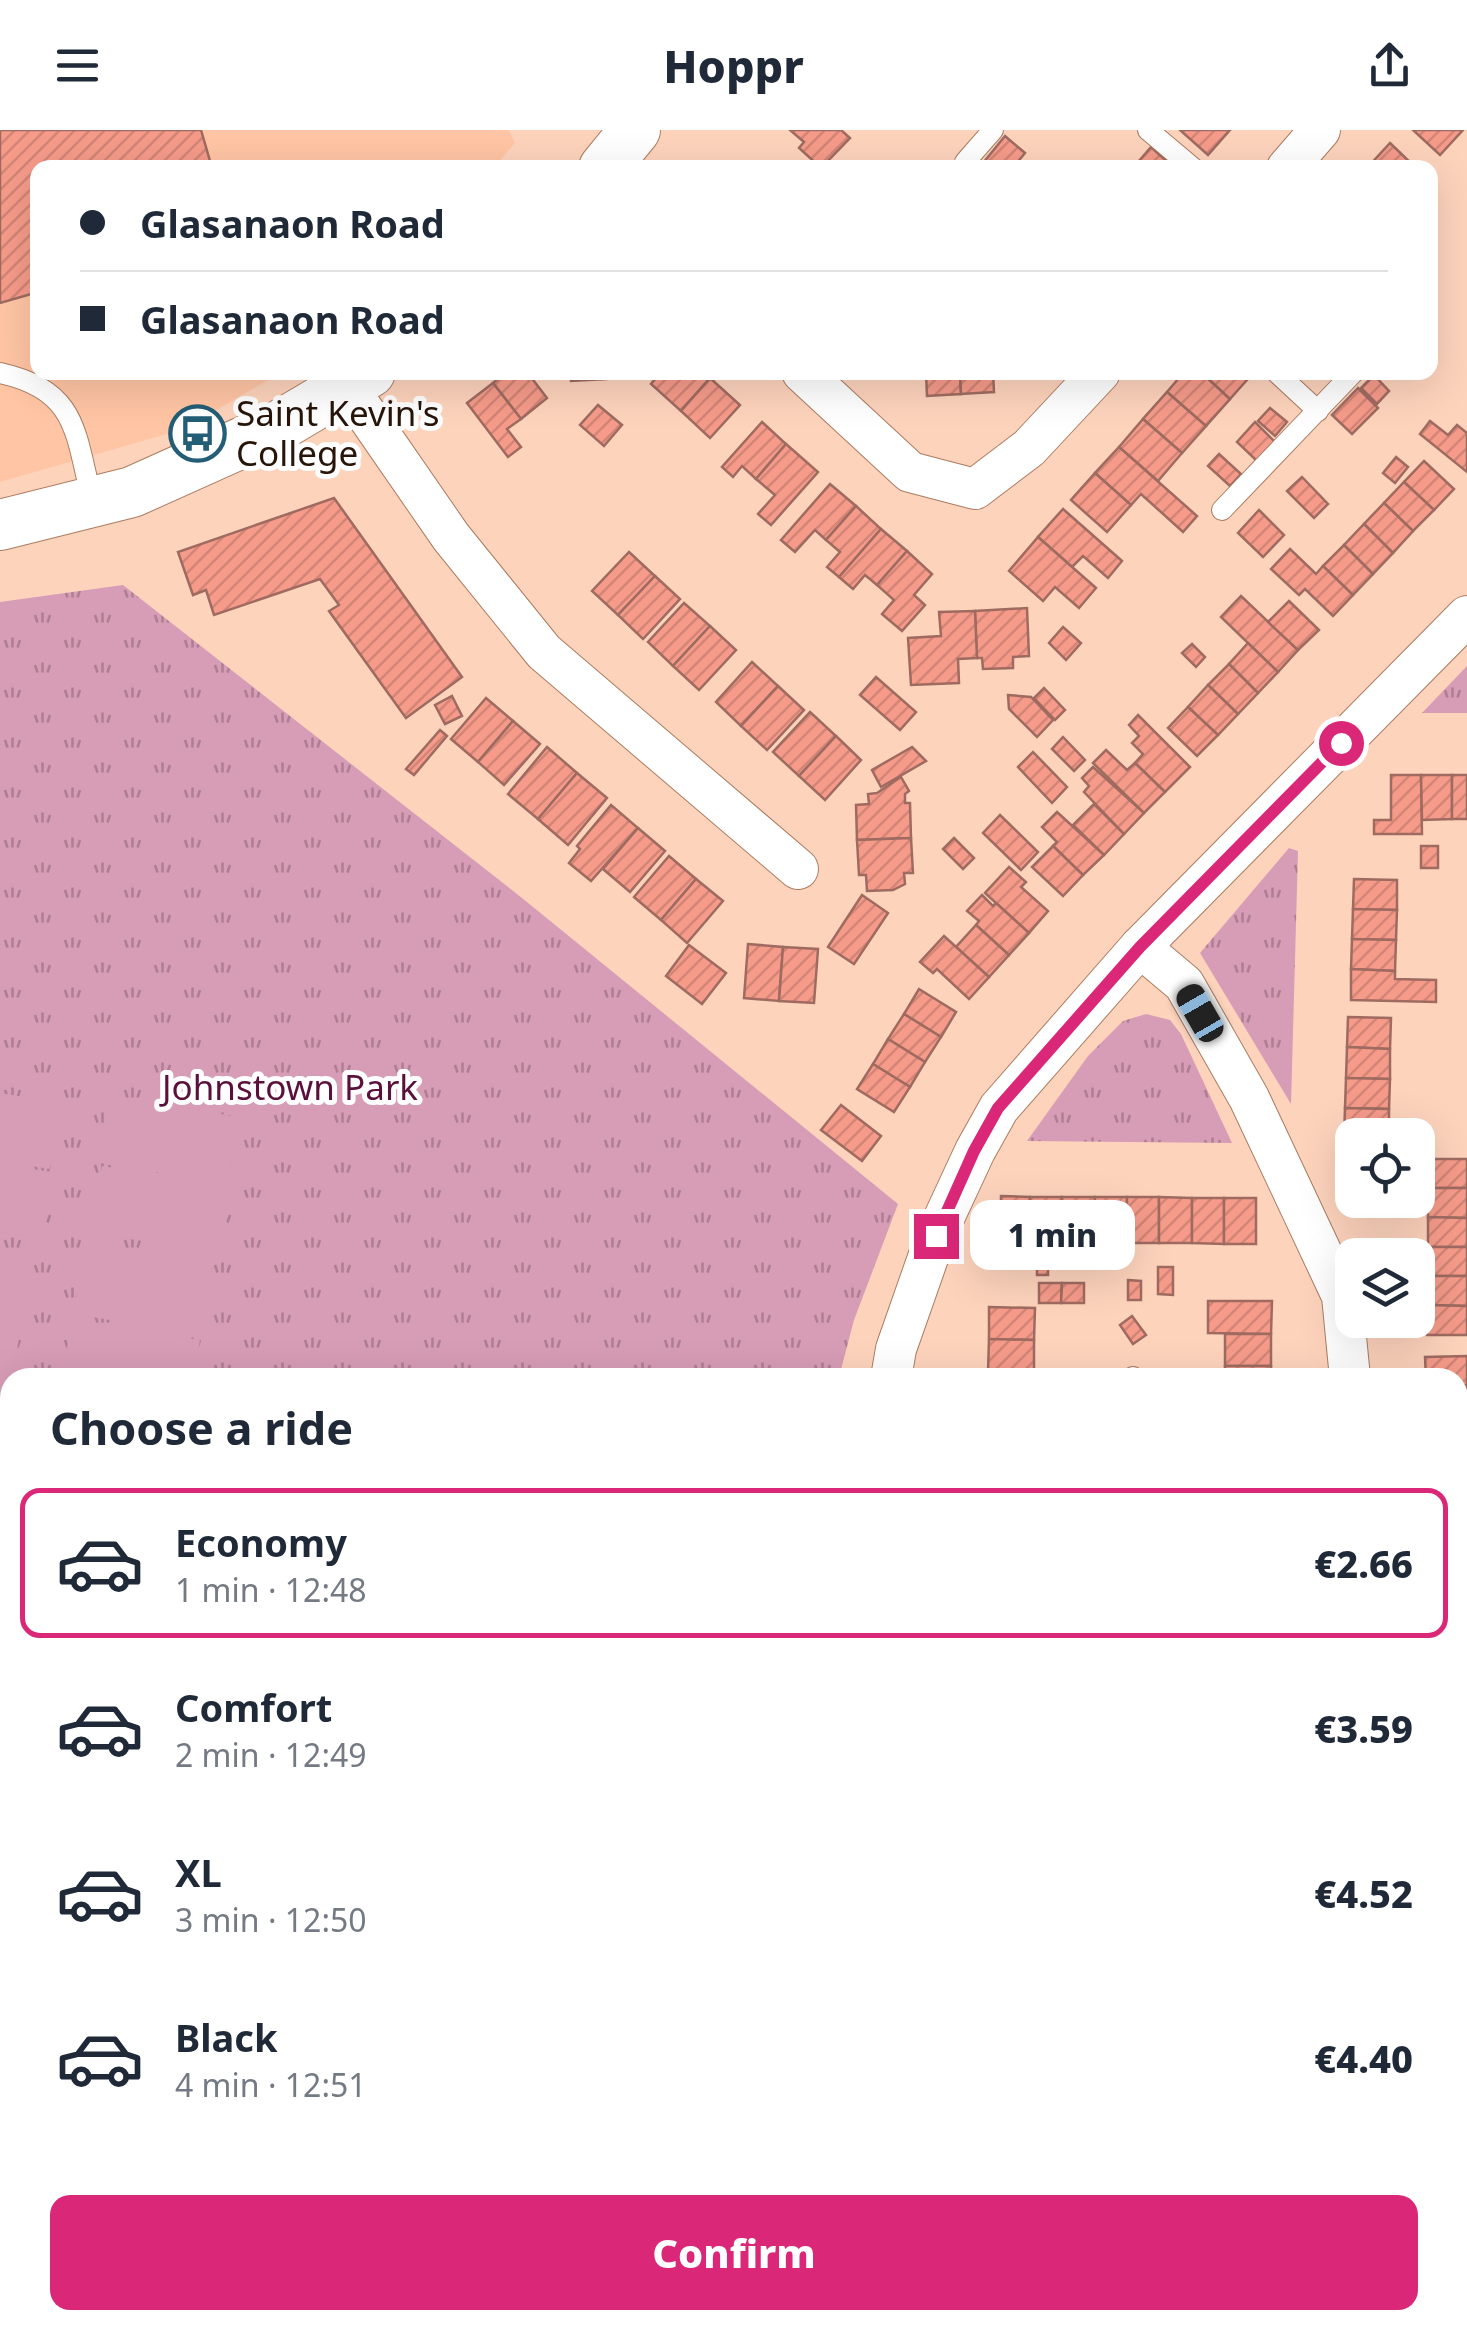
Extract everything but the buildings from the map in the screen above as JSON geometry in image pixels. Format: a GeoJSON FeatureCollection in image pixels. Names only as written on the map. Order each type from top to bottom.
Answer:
{"type":"FeatureCollection","features":[{"type":"Feature","properties":{"kind":"street"},"geometry":{"type":"LineString","coordinates":[[611,160],[636,130]]}},
{"type":"Feature","properties":{"kind":"street"},"geometry":{"type":"LineString","coordinates":[[1294,160],[1320,130]]}},
{"type":"Feature","properties":{"kind":"street"},"geometry":{"type":"LineString","coordinates":[[0,525],[148,485],[279,426],[359,380],[452,537],[544,652],[798,869]]}},
{"type":"Feature","properties":{"kind":"street"},"geometry":{"type":"LineString","coordinates":[[811,380],[910,472],[975,489],[1029,448],[1093,380]]}},
{"type":"Feature","properties":{"kind":"street"},"geometry":{"type":"LineString","coordinates":[[892,1368],[936,1236],[998,1108],[1140,947],[1467,616]]}},
{"type":"Feature","properties":{"kind":"street"},"geometry":{"type":"LineString","coordinates":[[1140,947],[1184,984],[1249,1098],[1342,1296],[1349,1368]]}},
{"type":"Feature","properties":{"kind":"lane"},"geometry":{"type":"LineString","coordinates":[[967,160],[993,130]]}},
{"type":"Feature","properties":{"kind":"lane"},"geometry":{"type":"LineString","coordinates":[[1148,130],[1183,160]]}},
{"type":"Feature","properties":{"kind":"lane"},"geometry":{"type":"LineString","coordinates":[[0,373],[42,386],[60,400],[74,428],[92,502]]}},
{"type":"Feature","properties":{"kind":"lane"},"geometry":{"type":"LineString","coordinates":[[1285,380],[1318,411]]}},
{"type":"Feature","properties":{"kind":"lane"},"geometry":{"type":"LineString","coordinates":[[1222,510],[1347,380]]}},
{"type":"Feature","properties":{"kind":"shaded area"},"geometry":{"type":"Polygon","coordinates":[[[0,130],[509,130],[515,143],[500,160],[30,160],[30,380],[268,380],[184,429],[0,482],[0,130]]]}},
{"type":"Feature","properties":{"kind":"green space","name":"Johnstown Park"},"geometry":{"type":"Polygon","coordinates":[[[123,585],[522,898],[898,1204],[854,1320],[841,1368],[0,1368],[0,602],[123,585]]]}},
{"type":"Feature","properties":{"kind":"green space"},"geometry":{"type":"Polygon","coordinates":[[[1467,666],[1467,713],[1422,713],[1467,666]]]}},
{"type":"Feature","properties":{"kind":"green space"},"geometry":{"type":"Polygon","coordinates":[[[1289,848],[1298,851],[1291,1104],[1200,953],[1289,848]]]}},
{"type":"Feature","properties":{"kind":"green space"},"geometry":{"type":"Polygon","coordinates":[[[1146,1014],[1170,1020],[1181,1034],[1232,1143],[1027,1141],[1088,1056],[1123,1021],[1146,1014]]]}},
{"type":"Feature","properties":{"kind":"green space"},"geometry":{"type":"Polygon","coordinates":[[[0,1093],[61,1103],[50,1169],[0,1161],[0,1093]]]}},
{"type":"Feature","properties":{"kind":"green space"},"geometry":{"type":"Polygon","coordinates":[[[110,1096],[239,1117],[228,1184],[100,1163],[110,1096]]]}},
{"type":"Feature","properties":{"kind":"green space"},"geometry":{"type":"Polygon","coordinates":[[[0,1164],[52,1172],[41,1239],[0,1232],[0,1164]]]}},
{"type":"Feature","properties":{"kind":"green space"},"geometry":{"type":"Polygon","coordinates":[[[102,1166],[230,1187],[219,1253],[91,1233],[102,1166]]]}},
{"type":"Feature","properties":{"kind":"green space"},"geometry":{"type":"Polygon","coordinates":[[[85,1248],[213,1269],[202,1335],[74,1314],[85,1248]]]}},
{"type":"Feature","properties":{"kind":"green space"},"geometry":{"type":"Polygon","coordinates":[[[0,1249],[35,1254],[24,1321],[0,1317],[0,1249]]]}},
{"type":"Feature","properties":{"kind":"green space"},"geometry":{"type":"Polygon","coordinates":[[[72,1319],[200,1340],[195,1368],[64,1368],[72,1319]]]}},
{"type":"Feature","properties":{"kind":"green space"},"geometry":{"type":"Polygon","coordinates":[[[0,1322],[21,1325],[14,1368],[0,1368],[0,1322]]]}},
{"type":"Feature","properties":{"kind":"place","name":"Saint Kevin's College"},"geometry":{"type":"Point","coordinates":[197,434]}},
{"type":"Feature","properties":{"kind":"route"},"geometry":{"type":"LineString","coordinates":[[936,1236],[998,1108],[1140,947],[1341,743]]}}]}
